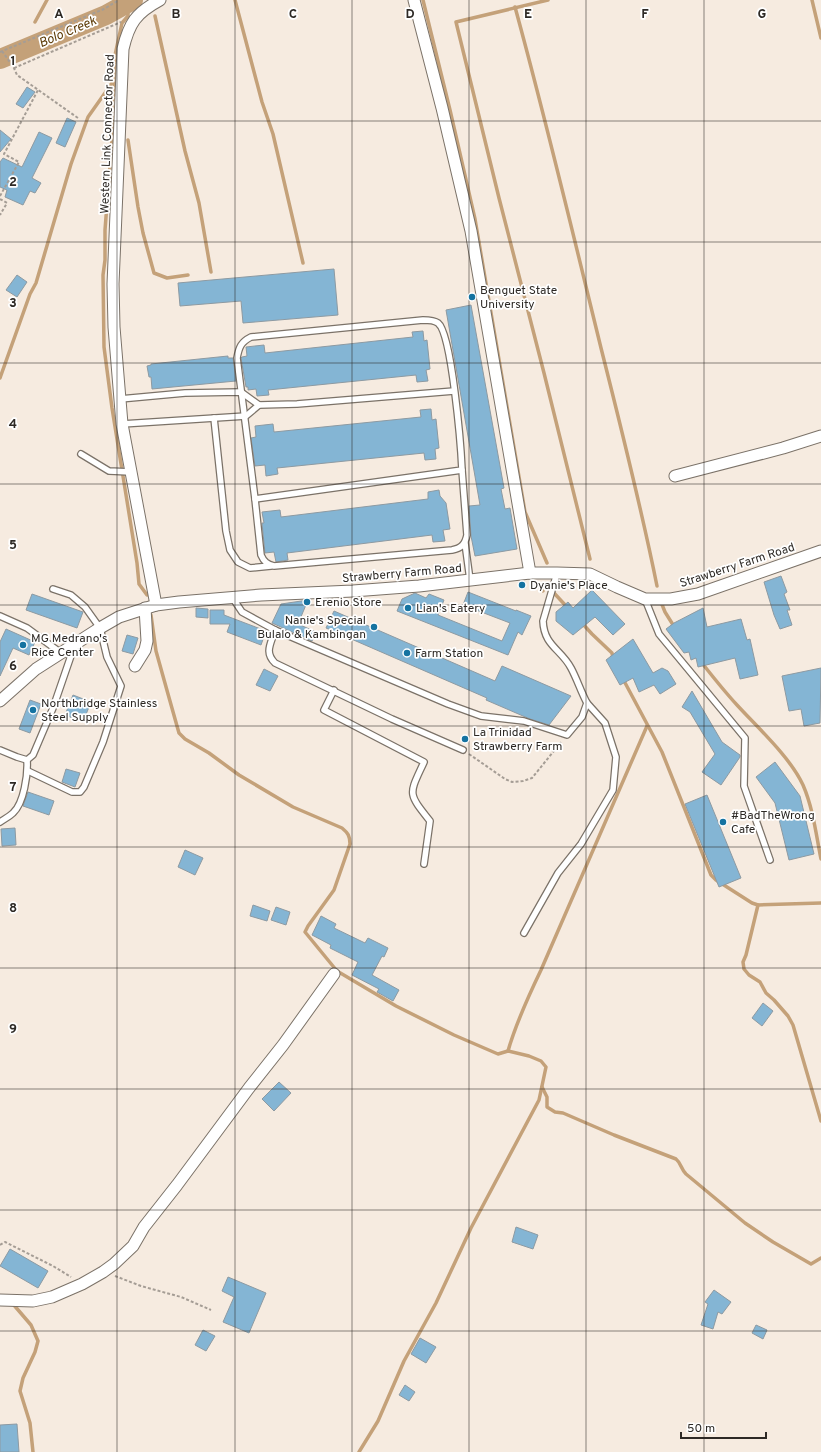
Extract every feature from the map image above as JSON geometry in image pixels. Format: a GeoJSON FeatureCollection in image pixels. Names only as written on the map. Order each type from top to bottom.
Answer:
{"type":"FeatureCollection","features":[{"type":"Feature","properties":{"kind":"street","name":"Western Link Connector Road"},"geometry":{"type":"LineString","coordinates":[[135,666],[147,641],[151,607],[128,472],[122,424],[114,327],[113,284],[123,49],[126,34],[132,21],[140,13],[160,0]]}},
{"type":"Feature","properties":{"kind":"street"},"geometry":{"type":"LineString","coordinates":[[414,0],[442,108],[471,231],[530,573]]}},
{"type":"Feature","properties":{"kind":"street"},"geometry":{"type":"LineString","coordinates":[[675,476],[783,448],[821,436]]}},
{"type":"Feature","properties":{"kind":"street","name":"Strawberry Farm Road"},"geometry":{"type":"LineString","coordinates":[[0,701],[36,669],[100,628],[119,617],[151,607],[232,597],[353,591],[530,573],[557,572],[590,574],[646,599],[672,599],[698,594],[821,551]]}},
{"type":"Feature","properties":{"kind":"street"},"geometry":{"type":"LineString","coordinates":[[0,1300],[43,1299],[52,1297],[82,1284],[114,1264],[132,1246],[144,1227],[283,1045],[334,974]]}},
{"type":"Feature","properties":{"kind":"lane"},"geometry":{"type":"LineString","coordinates":[[274,566],[267,564],[261,555],[246,416],[241,392],[237,358],[239,347],[244,341],[251,338],[423,320],[438,323],[444,333],[454,391],[460,443],[467,535],[465,543],[470,580]]}},
{"type":"Feature","properties":{"kind":"lane"},"geometry":{"type":"LineString","coordinates":[[120,399],[184,393],[241,392],[259,405],[297,404],[454,391]]}},
{"type":"Feature","properties":{"kind":"lane"},"geometry":{"type":"LineString","coordinates":[[122,424],[246,416],[259,405]]}},
{"type":"Feature","properties":{"kind":"lane"},"geometry":{"type":"LineString","coordinates":[[214,418],[226,531],[230,550],[238,562],[250,568],[452,550],[460,548],[465,543]]}},
{"type":"Feature","properties":{"kind":"lane"},"geometry":{"type":"LineString","coordinates":[[80,454],[109,471],[128,472]]}},
{"type":"Feature","properties":{"kind":"lane"},"geometry":{"type":"LineString","coordinates":[[255,499],[462,470]]}},
{"type":"Feature","properties":{"kind":"lane"},"geometry":{"type":"LineString","coordinates":[[524,933],[558,873],[581,844],[613,790],[616,758],[605,723],[587,703],[571,668],[553,648],[545,636],[543,621],[557,572]]}},
{"type":"Feature","properties":{"kind":"lane"},"geometry":{"type":"LineString","coordinates":[[28,771],[72,792],[80,792],[84,787],[103,742],[120,686],[107,657],[100,628],[85,607],[71,595],[53,589]]}},
{"type":"Feature","properties":{"kind":"lane"},"geometry":{"type":"LineString","coordinates":[[232,597],[242,612],[275,630],[461,709],[481,716],[524,721],[567,735],[582,717],[587,703]]}},
{"type":"Feature","properties":{"kind":"lane"},"geometry":{"type":"LineString","coordinates":[[646,599],[659,634],[745,738],[744,786],[770,860]]}},
{"type":"Feature","properties":{"kind":"lane"},"geometry":{"type":"LineString","coordinates":[[0,616],[27,628],[62,653]]}},
{"type":"Feature","properties":{"kind":"lane"},"geometry":{"type":"LineString","coordinates":[[275,630],[268,650],[268,654],[275,663],[392,719],[463,750]]}},
{"type":"Feature","properties":{"kind":"lane"},"geometry":{"type":"LineString","coordinates":[[27,760],[33,755],[75,645]]}},
{"type":"Feature","properties":{"kind":"lane"},"geometry":{"type":"LineString","coordinates":[[334,690],[324,710],[424,762],[411,790],[414,801],[430,821],[424,864]]}},
{"type":"Feature","properties":{"kind":"lane"},"geometry":{"type":"LineString","coordinates":[[0,750],[17,758],[27,760]]}},
{"type":"Feature","properties":{"kind":"lane"},"geometry":{"type":"LineString","coordinates":[[0,822],[14,813],[19,805],[27,779],[27,760]]}},
{"type":"Feature","properties":{"kind":"path"},"geometry":{"type":"LineString","coordinates":[[78,118],[17,75],[14,68],[1,52],[104,9],[120,0]]}},
{"type":"Feature","properties":{"kind":"path"},"geometry":{"type":"LineString","coordinates":[[14,68],[120,22]]}},
{"type":"Feature","properties":{"kind":"path"},"geometry":{"type":"LineString","coordinates":[[0,215],[7,203],[0,198],[19,162],[4,154],[38,90]]}},
{"type":"Feature","properties":{"kind":"path"},"geometry":{"type":"LineString","coordinates":[[463,750],[505,779],[512,782],[523,781],[532,778],[567,735]]}},
{"type":"Feature","properties":{"kind":"path"},"geometry":{"type":"LineString","coordinates":[[0,1245],[5,1242],[54,1266],[82,1284]]}},
{"type":"Feature","properties":{"kind":"path"},"geometry":{"type":"LineString","coordinates":[[102,1272],[141,1286],[181,1297],[211,1310]]}},
{"type":"Feature","properties":{"kind":"building"},"geometry":{"type":"Polygon","coordinates":[[[27,87],[35,92],[23,108],[16,104],[27,87]]]}},
{"type":"Feature","properties":{"kind":"building"},"geometry":{"type":"Polygon","coordinates":[[[67,118],[76,122],[65,147],[56,143],[67,118]]]}},
{"type":"Feature","properties":{"kind":"building"},"geometry":{"type":"Polygon","coordinates":[[[0,130],[11,139],[0,152],[0,130]]]}},
{"type":"Feature","properties":{"kind":"building"},"geometry":{"type":"Polygon","coordinates":[[[39,132],[52,138],[32,178],[41,183],[35,193],[30,191],[23,205],[5,197],[7,190],[0,187],[0,162],[3,158],[22,167],[39,132]]]}},
{"type":"Feature","properties":{"kind":"building"},"geometry":{"type":"Polygon","coordinates":[[[334,269],[338,315],[243,323],[241,301],[180,306],[178,283],[334,269]]]}},
{"type":"Feature","properties":{"kind":"building"},"geometry":{"type":"Polygon","coordinates":[[[17,275],[27,282],[17,297],[6,290],[17,275]]]}},
{"type":"Feature","properties":{"kind":"building"},"geometry":{"type":"Polygon","coordinates":[[[471,305],[504,488],[501,489],[505,509],[510,508],[517,549],[475,556],[471,536],[469,506],[480,505],[446,310],[471,305]]]}},
{"type":"Feature","properties":{"kind":"building"},"geometry":{"type":"Polygon","coordinates":[[[423,331],[424,341],[427,340],[430,369],[426,370],[428,381],[417,382],[416,375],[268,390],[269,395],[257,396],[256,389],[248,390],[248,387],[246,387],[241,358],[247,356],[246,347],[264,345],[265,353],[413,337],[412,332],[423,331]]]}},
{"type":"Feature","properties":{"kind":"building"},"geometry":{"type":"Polygon","coordinates":[[[228,356],[228,358],[233,358],[236,381],[152,389],[151,377],[149,377],[147,366],[151,364],[228,356]]]}},
{"type":"Feature","properties":{"kind":"building"},"geometry":{"type":"Polygon","coordinates":[[[431,409],[432,420],[436,419],[439,448],[435,449],[436,459],[425,460],[424,453],[277,468],[278,474],[266,476],[265,465],[255,466],[251,438],[256,437],[255,426],[273,424],[274,432],[421,417],[420,410],[431,409]]]}},
{"type":"Feature","properties":{"kind":"building"},"geometry":{"type":"Polygon","coordinates":[[[439,490],[440,496],[446,503],[450,529],[443,530],[445,541],[433,542],[432,535],[287,553],[288,560],[276,562],[274,552],[265,553],[262,512],[280,510],[281,517],[428,499],[428,492],[439,490]]]}},
{"type":"Feature","properties":{"kind":"building"},"geometry":{"type":"Polygon","coordinates":[[[781,576],[787,592],[784,594],[790,610],[787,610],[792,625],[780,629],[764,582],[781,576]]]}},
{"type":"Feature","properties":{"kind":"building"},"geometry":{"type":"Polygon","coordinates":[[[592,590],[625,624],[613,635],[595,617],[573,635],[556,621],[556,612],[568,602],[573,608],[592,590]]]}},
{"type":"Feature","properties":{"kind":"building"},"geometry":{"type":"Polygon","coordinates":[[[468,592],[531,616],[522,635],[518,632],[508,655],[397,611],[402,599],[415,593],[426,598],[429,594],[444,600],[438,615],[502,641],[510,623],[463,605],[468,592]]]}},
{"type":"Feature","properties":{"kind":"building"},"geometry":{"type":"Polygon","coordinates":[[[32,594],[83,612],[77,628],[26,610],[32,594]]]}},
{"type":"Feature","properties":{"kind":"building"},"geometry":{"type":"Polygon","coordinates":[[[308,600],[298,624],[316,632],[312,641],[272,623],[281,604],[308,600]]]}},
{"type":"Feature","properties":{"kind":"building"},"geometry":{"type":"Polygon","coordinates":[[[196,608],[208,609],[208,618],[196,617],[196,608]]]}},
{"type":"Feature","properties":{"kind":"building"},"geometry":{"type":"Polygon","coordinates":[[[703,608],[707,627],[741,619],[747,640],[750,639],[758,675],[740,679],[735,658],[698,667],[696,658],[691,660],[689,652],[684,653],[666,629],[674,623],[703,608]]]}},
{"type":"Feature","properties":{"kind":"building"},"geometry":{"type":"Polygon","coordinates":[[[210,610],[224,610],[224,615],[266,631],[261,645],[227,632],[230,624],[210,624],[210,610]]]}},
{"type":"Feature","properties":{"kind":"building"},"geometry":{"type":"Polygon","coordinates":[[[334,611],[495,681],[502,666],[571,696],[549,725],[530,719],[486,700],[487,698],[326,628],[334,611]]]}},
{"type":"Feature","properties":{"kind":"building"},"geometry":{"type":"Polygon","coordinates":[[[6,629],[35,642],[29,655],[13,648],[0,676],[0,642],[6,629]]]}},
{"type":"Feature","properties":{"kind":"building"},"geometry":{"type":"Polygon","coordinates":[[[127,635],[138,638],[133,654],[122,651],[127,635]]]}},
{"type":"Feature","properties":{"kind":"building"},"geometry":{"type":"Polygon","coordinates":[[[633,639],[653,673],[662,668],[668,671],[676,684],[660,694],[654,685],[639,692],[633,678],[620,685],[606,660],[633,639]]]}},
{"type":"Feature","properties":{"kind":"building"},"geometry":{"type":"Polygon","coordinates":[[[821,668],[820,723],[804,726],[801,709],[789,711],[782,676],[821,668]]]}},
{"type":"Feature","properties":{"kind":"building"},"geometry":{"type":"Polygon","coordinates":[[[264,669],[278,676],[270,691],[256,685],[264,669]]]}},
{"type":"Feature","properties":{"kind":"building"},"geometry":{"type":"Polygon","coordinates":[[[692,691],[722,742],[740,755],[721,785],[702,772],[715,754],[690,712],[682,707],[692,691]]]}},
{"type":"Feature","properties":{"kind":"building"},"geometry":{"type":"Polygon","coordinates":[[[73,695],[91,702],[83,722],[65,715],[73,695]]]}},
{"type":"Feature","properties":{"kind":"building"},"geometry":{"type":"Polygon","coordinates":[[[30,700],[41,704],[30,733],[19,729],[30,700]]]}},
{"type":"Feature","properties":{"kind":"building"},"geometry":{"type":"Polygon","coordinates":[[[775,762],[800,796],[814,854],[789,860],[775,803],[756,777],[775,762]]]}},
{"type":"Feature","properties":{"kind":"building"},"geometry":{"type":"Polygon","coordinates":[[[66,769],[80,773],[75,787],[62,782],[66,769]]]}},
{"type":"Feature","properties":{"kind":"building"},"geometry":{"type":"Polygon","coordinates":[[[28,792],[54,801],[49,815],[23,806],[28,792]]]}},
{"type":"Feature","properties":{"kind":"building"},"geometry":{"type":"Polygon","coordinates":[[[707,795],[741,878],[719,887],[685,804],[707,795]]]}},
{"type":"Feature","properties":{"kind":"building"},"geometry":{"type":"Polygon","coordinates":[[[15,828],[16,845],[2,846],[1,829],[15,828]]]}},
{"type":"Feature","properties":{"kind":"building"},"geometry":{"type":"Polygon","coordinates":[[[185,850],[203,858],[195,875],[178,867],[185,850]]]}},
{"type":"Feature","properties":{"kind":"building"},"geometry":{"type":"Polygon","coordinates":[[[253,905],[270,911],[267,921],[250,916],[253,905]]]}},
{"type":"Feature","properties":{"kind":"building"},"geometry":{"type":"Polygon","coordinates":[[[276,907],[290,912],[286,925],[271,920],[276,907]]]}},
{"type":"Feature","properties":{"kind":"building"},"geometry":{"type":"Polygon","coordinates":[[[321,916],[336,924],[334,928],[365,943],[368,938],[388,948],[372,975],[399,990],[393,1001],[377,992],[379,989],[352,975],[358,962],[330,948],[331,945],[312,935],[321,916]]]}},
{"type":"Feature","properties":{"kind":"building"},"geometry":{"type":"Polygon","coordinates":[[[763,1003],[773,1011],[762,1026],[752,1018],[763,1003]]]}},
{"type":"Feature","properties":{"kind":"building"},"geometry":{"type":"Polygon","coordinates":[[[279,1082],[291,1093],[274,1111],[262,1099],[279,1082]]]}},
{"type":"Feature","properties":{"kind":"building"},"geometry":{"type":"Polygon","coordinates":[[[516,1227],[538,1235],[533,1249],[512,1242],[516,1227]]]}},
{"type":"Feature","properties":{"kind":"building"},"geometry":{"type":"Polygon","coordinates":[[[10,1249],[48,1271],[38,1288],[0,1266],[10,1249]]]}},
{"type":"Feature","properties":{"kind":"building"},"geometry":{"type":"Polygon","coordinates":[[[228,1277],[266,1293],[249,1333],[223,1322],[234,1297],[222,1291],[228,1277]]]}},
{"type":"Feature","properties":{"kind":"building"},"geometry":{"type":"Polygon","coordinates":[[[714,1290],[731,1302],[722,1314],[718,1312],[713,1329],[701,1325],[708,1304],[705,1302],[714,1290]]]}},
{"type":"Feature","properties":{"kind":"building"},"geometry":{"type":"Polygon","coordinates":[[[756,1325],[767,1330],[763,1339],[752,1333],[756,1325]]]}},
{"type":"Feature","properties":{"kind":"building"},"geometry":{"type":"Polygon","coordinates":[[[203,1330],[215,1336],[206,1351],[195,1345],[203,1330]]]}},
{"type":"Feature","properties":{"kind":"building"},"geometry":{"type":"Polygon","coordinates":[[[420,1338],[436,1347],[426,1363],[411,1354],[420,1338]]]}},
{"type":"Feature","properties":{"kind":"building"},"geometry":{"type":"Polygon","coordinates":[[[405,1385],[415,1392],[409,1401],[399,1395],[405,1385]]]}},
{"type":"Feature","properties":{"kind":"building"},"geometry":{"type":"Polygon","coordinates":[[[17,1424],[19,1452],[0,1452],[0,1425],[17,1424]]]}},
{"type":"Feature","properties":{"kind":"waterway"},"geometry":{"type":"LineString","coordinates":[[35,22],[47,0]]}},
{"type":"Feature","properties":{"kind":"waterway","name":"Bolo Creek"},"geometry":{"type":"LineString","coordinates":[[0,59],[106,15],[133,0]]}},
{"type":"Feature","properties":{"kind":"waterway"},"geometry":{"type":"LineString","coordinates":[[235,0],[262,102],[273,134],[303,263]]}},
{"type":"Feature","properties":{"kind":"waterway"},"geometry":{"type":"LineString","coordinates":[[423,0],[475,219],[525,512],[547,563]]}},
{"type":"Feature","properties":{"kind":"waterway"},"geometry":{"type":"LineString","coordinates":[[548,0],[456,22],[590,559]]}},
{"type":"Feature","properties":{"kind":"waterway"},"geometry":{"type":"LineString","coordinates":[[812,0],[821,38]]}},
{"type":"Feature","properties":{"kind":"waterway"},"geometry":{"type":"LineString","coordinates":[[128,3],[128,16],[122,23],[115,55],[114,92],[111,112],[113,126],[103,275],[104,347],[139,584],[147,595]]}},
{"type":"Feature","properties":{"kind":"waterway"},"geometry":{"type":"LineString","coordinates":[[515,7],[623,437],[657,586]]}},
{"type":"Feature","properties":{"kind":"waterway"},"geometry":{"type":"LineString","coordinates":[[155,16],[185,151],[199,203],[211,272]]}},
{"type":"Feature","properties":{"kind":"waterway","name":"Bolo Creek"},"geometry":{"type":"LineString","coordinates":[[25,48],[27,43]]}},
{"type":"Feature","properties":{"kind":"waterway"},"geometry":{"type":"LineString","coordinates":[[0,378],[30,294],[36,283],[71,164],[88,117],[112,83]]}},
{"type":"Feature","properties":{"kind":"waterway"},"geometry":{"type":"LineString","coordinates":[[128,140],[143,233],[154,273],[167,278],[188,275]]}},
{"type":"Feature","properties":{"kind":"waterway"},"geometry":{"type":"LineString","coordinates":[[535,581],[543,591]]}},
{"type":"Feature","properties":{"kind":"waterway"},"geometry":{"type":"LineString","coordinates":[[554,593],[567,607]]}},
{"type":"Feature","properties":{"kind":"waterway"},"geometry":{"type":"LineString","coordinates":[[661,602],[665,612],[675,628]]}},
{"type":"Feature","properties":{"kind":"waterway"},"geometry":{"type":"LineString","coordinates":[[151,615],[156,651],[179,733],[185,739],[209,753],[239,775],[293,807],[346,831],[350,839],[350,844],[334,890],[305,932],[337,971],[396,1006],[454,1035],[498,1054],[508,1051],[529,1056],[541,1061],[546,1067],[539,1100],[471,1228],[436,1303],[404,1361],[378,1421],[359,1452]]}},
{"type":"Feature","properties":{"kind":"waterway"},"geometry":{"type":"LineString","coordinates":[[581,622],[612,653],[613,659]]}},
{"type":"Feature","properties":{"kind":"waterway"},"geometry":{"type":"LineString","coordinates":[[702,663],[733,700],[782,753],[797,774],[803,785],[809,803],[821,859]]}},
{"type":"Feature","properties":{"kind":"waterway"},"geometry":{"type":"LineString","coordinates":[[623,679],[662,752],[711,875],[716,880],[752,903],[758,905],[821,903]]}},
{"type":"Feature","properties":{"kind":"waterway"},"geometry":{"type":"LineString","coordinates":[[508,1051],[523,1010],[647,726]]}},
{"type":"Feature","properties":{"kind":"waterway"},"geometry":{"type":"LineString","coordinates":[[758,905],[743,962],[744,969],[749,975],[760,982],[766,993],[788,1016],[793,1025],[821,1121]]}},
{"type":"Feature","properties":{"kind":"waterway"},"geometry":{"type":"LineString","coordinates":[[542,1087],[547,1097],[547,1107],[555,1112],[563,1113],[676,1159],[686,1174],[745,1223],[773,1242],[811,1264],[821,1258]]}},
{"type":"Feature","properties":{"kind":"waterway"},"geometry":{"type":"LineString","coordinates":[[13,1304],[31,1325],[38,1341],[35,1352],[23,1378],[20,1391],[30,1423],[33,1452]]}},
{"type":"Feature","properties":{"kind":"place","name":"Benguet State University"},"geometry":{"type":"Point","coordinates":[472,297]}},
{"type":"Feature","properties":{"kind":"place","name":"Dyanie's Place"},"geometry":{"type":"Point","coordinates":[522,585]}},
{"type":"Feature","properties":{"kind":"place","name":"Erenio Store"},"geometry":{"type":"Point","coordinates":[307,602]}},
{"type":"Feature","properties":{"kind":"place","name":"Lian's Eatery"},"geometry":{"type":"Point","coordinates":[408,608]}},
{"type":"Feature","properties":{"kind":"place","name":"Nanie's Special Bulalo & Kambingan"},"geometry":{"type":"Point","coordinates":[374,627]}},
{"type":"Feature","properties":{"kind":"place","name":"MG Medrano's Rice Center"},"geometry":{"type":"Point","coordinates":[23,645]}},
{"type":"Feature","properties":{"kind":"place","name":"Farm Station"},"geometry":{"type":"Point","coordinates":[407,653]}},
{"type":"Feature","properties":{"kind":"place","name":"Northbridge Stainless Steel Supply"},"geometry":{"type":"Point","coordinates":[33,710]}},
{"type":"Feature","properties":{"kind":"place","name":"La Trinidad Strawberry Farm"},"geometry":{"type":"Point","coordinates":[465,739]}},
{"type":"Feature","properties":{"kind":"place","name":"#BadTheWrong Cafe"},"geometry":{"type":"Point","coordinates":[723,822]}}]}
